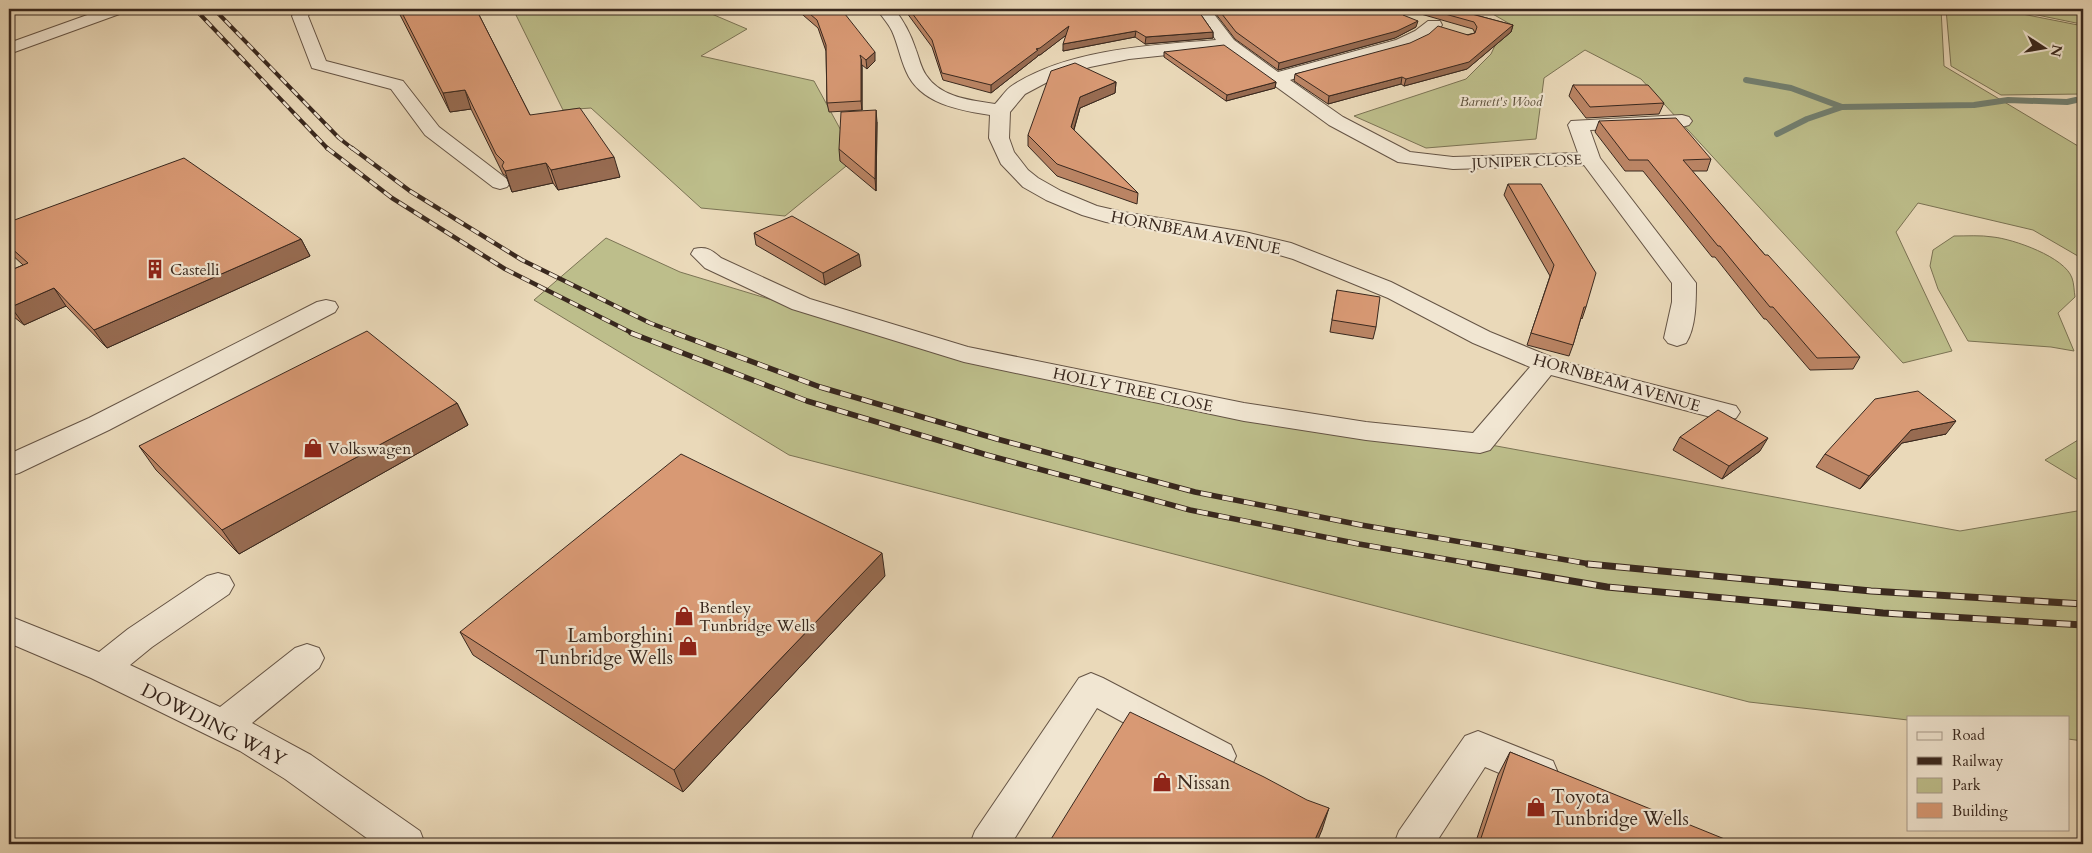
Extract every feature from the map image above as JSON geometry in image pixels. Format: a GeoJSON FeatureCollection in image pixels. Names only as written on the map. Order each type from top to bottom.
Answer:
{"type":"FeatureCollection","features":[{"type":"Feature","properties":{"kind":"street"},"geometry":{"type":"LineString","coordinates":[[11,47],[119,9]]}},
{"type":"Feature","properties":{"kind":"street"},"geometry":{"type":"LineString","coordinates":[[304,9],[300,16],[318,64],[397,85],[432,131],[500,182]]}},
{"type":"Feature","properties":{"kind":"street","name":"JUNIPER CLOSE"},"geometry":{"type":"LineString","coordinates":[[1202,9],[1228,44],[1336,121],[1405,158],[1453,163],[1590,159],[1684,284],[1684,302],[1677,338]]}},
{"type":"Feature","properties":{"kind":"street"},"geometry":{"type":"LineString","coordinates":[[893,10],[894,19],[906,44],[919,80],[929,91],[955,102],[1000,111],[1012,95],[1036,80],[1059,69],[1090,60],[1136,53],[1228,44]]}},
{"type":"Feature","properties":{"kind":"street"},"geometry":{"type":"LineString","coordinates":[[1275,78],[1402,44],[1442,28],[1417,20]]}},
{"type":"Feature","properties":{"kind":"street","name":"HORNBEAM AVENUE"},"geometry":{"type":"LineString","coordinates":[[1000,111],[997,131],[1003,153],[1019,175],[1050,194],[1084,208],[1116,217],[1271,244],[1299,253],[1413,300],[1497,345],[1546,364],[1726,412]]}},
{"type":"Feature","properties":{"kind":"street"},"geometry":{"type":"LineString","coordinates":[[1590,159],[1578,125],[1682,121]]}},
{"type":"Feature","properties":{"kind":"street","name":"HOLLY TREE CLOSE"},"geometry":{"type":"LineString","coordinates":[[702,254],[713,263],[801,304],[964,354],[1244,412],[1366,431],[1480,443],[1546,364]]}},
{"type":"Feature","properties":{"kind":"street"},"geometry":{"type":"LineString","coordinates":[[9,466],[99,424],[326,307]]}},
{"type":"Feature","properties":{"kind":"street"},"geometry":{"type":"LineString","coordinates":[[103,668],[140,638],[218,585]]}},
{"type":"Feature","properties":{"kind":"street","name":"DOWDING WAY"},"geometry":{"type":"LineString","coordinates":[[9,629],[103,668],[253,740],[298,767],[406,844]]}},
{"type":"Feature","properties":{"kind":"street"},"geometry":{"type":"LineString","coordinates":[[222,726],[307,658]]}},
{"type":"Feature","properties":{"kind":"street"},"geometry":{"type":"LineString","coordinates":[[989,844],[1091,688],[1246,771]]}},
{"type":"Feature","properties":{"kind":"street"},"geometry":{"type":"LineString","coordinates":[[1413,844],[1478,747],[1569,785]]}},
{"type":"Feature","properties":{"kind":"green space"},"geometry":{"type":"Polygon","coordinates":[[[517,9],[700,9],[747,29],[701,56],[814,81],[856,158],[785,216],[701,208],[591,108],[563,110],[514,11],[517,9]]]}},
{"type":"Feature","properties":{"kind":"green space","name":"Barnett's Wood"},"geometry":{"type":"Polygon","coordinates":[[[1484,9],[1941,9],[1944,66],[2083,149],[2083,259],[2033,230],[1918,203],[1896,232],[1952,351],[1903,363],[1641,79],[1585,50],[1544,78],[1536,139],[1426,148],[1354,116],[1466,79],[1491,54],[1498,39],[1510,24],[1484,9]]]}},
{"type":"Feature","properties":{"kind":"green space"},"geometry":{"type":"Polygon","coordinates":[[[1946,9],[1997,9],[2083,26],[2083,94],[2001,95],[1951,66],[1946,9]]]}},
{"type":"Feature","properties":{"kind":"green space"},"geometry":{"type":"Polygon","coordinates":[[[2008,9],[2083,9],[2083,25],[2081,24],[2008,9]]]}},
{"type":"Feature","properties":{"kind":"green space"},"geometry":{"type":"Polygon","coordinates":[[[1954,236],[2002,238],[2037,250],[2060,263],[2073,280],[2075,297],[2058,313],[2074,351],[2051,347],[1968,341],[1938,289],[1930,266],[1933,250],[1954,236]]]}},
{"type":"Feature","properties":{"kind":"green space"},"geometry":{"type":"Polygon","coordinates":[[[606,238],[680,272],[911,342],[1154,400],[1480,443],[1960,531],[2083,510],[2083,741],[2070,739],[2070,716],[1907,716],[1907,720],[1749,702],[789,455],[534,300],[606,238]]]}},
{"type":"Feature","properties":{"kind":"green space"},"geometry":{"type":"Polygon","coordinates":[[[2083,437],[2083,483],[2045,460],[2083,437]]]}},
{"type":"Feature","properties":{"kind":"building"},"geometry":{"type":"Polygon","coordinates":[[[400,9],[476,9],[530,115],[580,108],[614,157],[551,170],[546,163],[505,171],[502,166],[504,162],[496,154],[465,90],[443,93],[400,9]]]}},
{"type":"Feature","properties":{"kind":"building"},"geometry":{"type":"Polygon","coordinates":[[[804,9],[841,9],[875,52],[866,60],[860,55],[861,101],[827,103],[826,45],[817,20],[804,9]]]}},
{"type":"Feature","properties":{"kind":"building"},"geometry":{"type":"Polygon","coordinates":[[[909,9],[1197,9],[1213,32],[1146,37],[1136,31],[1063,44],[1069,26],[1036,49],[1038,50],[991,85],[942,73],[932,40],[909,9]]]}},
{"type":"Feature","properties":{"kind":"building"},"geometry":{"type":"Polygon","coordinates":[[[1218,9],[1401,9],[1400,11],[1403,15],[1418,21],[1397,31],[1279,63],[1236,32],[1218,9]]]}},
{"type":"Feature","properties":{"kind":"building"},"geometry":{"type":"Polygon","coordinates":[[[1427,9],[1468,9],[1464,12],[1513,25],[1469,62],[1406,79],[1402,77],[1329,96],[1295,74],[1410,43],[1429,34],[1438,26],[1468,35],[1475,33],[1477,27],[1474,22],[1427,9]]]}},
{"type":"Feature","properties":{"kind":"building"},"geometry":{"type":"Polygon","coordinates":[[[1224,45],[1276,82],[1227,95],[1164,52],[1224,45]]]}},
{"type":"Feature","properties":{"kind":"building"},"geometry":{"type":"Polygon","coordinates":[[[1075,63],[1116,82],[1080,97],[1071,127],[1138,193],[1057,164],[1028,135],[1051,71],[1075,63]]]}},
{"type":"Feature","properties":{"kind":"building"},"geometry":{"type":"Polygon","coordinates":[[[1573,85],[1648,85],[1664,103],[1590,107],[1573,85]]]}},
{"type":"Feature","properties":{"kind":"building"},"geometry":{"type":"Polygon","coordinates":[[[876,110],[875,179],[839,149],[841,112],[876,110]]]}},
{"type":"Feature","properties":{"kind":"building"},"geometry":{"type":"Polygon","coordinates":[[[1676,118],[1711,159],[1683,160],[1765,255],[1768,255],[1860,357],[1817,358],[1773,307],[1770,307],[1648,160],[1629,160],[1599,121],[1676,118]]]}},
{"type":"Feature","properties":{"kind":"building","name":"Castelli"},"geometry":{"type":"Polygon","coordinates":[[[184,158],[301,239],[94,330],[54,288],[11,307],[9,305],[9,271],[28,263],[9,246],[9,222],[184,158]]]}},
{"type":"Feature","properties":{"kind":"building"},"geometry":{"type":"Polygon","coordinates":[[[1508,184],[1541,184],[1596,273],[1573,345],[1531,333],[1554,265],[1508,184]]]}},
{"type":"Feature","properties":{"kind":"building"},"geometry":{"type":"Polygon","coordinates":[[[792,216],[859,254],[823,273],[754,233],[792,216]]]}},
{"type":"Feature","properties":{"kind":"building"},"geometry":{"type":"Polygon","coordinates":[[[1337,290],[1380,297],[1376,327],[1332,320],[1337,290]]]}},
{"type":"Feature","properties":{"kind":"building","name":"Volkswagen"},"geometry":{"type":"Polygon","coordinates":[[[367,331],[457,403],[222,530],[139,446],[367,331]]]}},
{"type":"Feature","properties":{"kind":"building"},"geometry":{"type":"Polygon","coordinates":[[[1918,391],[1956,421],[1911,430],[1869,476],[1825,454],[1875,399],[1918,391]]]}},
{"type":"Feature","properties":{"kind":"building"},"geometry":{"type":"Polygon","coordinates":[[[1718,410],[1768,438],[1729,466],[1680,437],[1718,410]]]}},
{"type":"Feature","properties":{"kind":"building","name":"Bentley Tunbridge Wells"},"geometry":{"type":"Polygon","coordinates":[[[681,454],[882,553],[674,770],[460,632],[681,454]]]}},
{"type":"Feature","properties":{"kind":"building","name":"Nissan"},"geometry":{"type":"Polygon","coordinates":[[[1130,712],[1307,800],[1329,808],[1313,844],[1048,844],[1130,712]]]}},
{"type":"Feature","properties":{"kind":"building"},"geometry":{"type":"Polygon","coordinates":[[[1510,752],[1727,840],[1726,844],[1479,844],[1510,752]]]}},
{"type":"Feature","properties":{"kind":"waterway"},"geometry":{"type":"LineString","coordinates":[[1746,80],[1791,88],[1842,107]]}},
{"type":"Feature","properties":{"kind":"waterway"},"geometry":{"type":"LineString","coordinates":[[1842,107],[1974,105],[2008,100],[2067,102],[2076,100]]}},
{"type":"Feature","properties":{"kind":"waterway"},"geometry":{"type":"LineString","coordinates":[[1777,134],[1807,119],[1842,107]]}},
{"type":"Feature","properties":{"kind":"railway"},"geometry":{"type":"LineString","coordinates":[[195,9],[327,148]]}},
{"type":"Feature","properties":{"kind":"railway"},"geometry":{"type":"LineString","coordinates":[[214,9],[339,138],[353,149]]}},
{"type":"Feature","properties":{"kind":"railway"},"geometry":{"type":"LineString","coordinates":[[327,148],[392,198],[505,269],[634,334]]}},
{"type":"Feature","properties":{"kind":"railway"},"geometry":{"type":"LineString","coordinates":[[352,148],[410,191],[522,260],[650,323],[679,334]]}},
{"type":"Feature","properties":{"kind":"railway"},"geometry":{"type":"LineString","coordinates":[[631,333],[807,401],[987,455],[1190,510],[1359,544],[1480,565]]}},
{"type":"Feature","properties":{"kind":"railway"},"geometry":{"type":"LineString","coordinates":[[675,333],[820,387],[997,439],[1195,492],[1361,525],[1593,564]]}},
{"type":"Feature","properties":{"kind":"railway"},"geometry":{"type":"LineString","coordinates":[[1472,564],[1607,587],[1883,613],[2083,625]]}},
{"type":"Feature","properties":{"kind":"railway"},"geometry":{"type":"LineString","coordinates":[[1588,564],[1593,564]]}},
{"type":"Feature","properties":{"kind":"railway"},"geometry":{"type":"LineString","coordinates":[[1593,564],[1871,591],[2083,604]]}},
{"type":"Feature","properties":{"kind":"place","name":"Castelli"},"geometry":{"type":"Point","coordinates":[155,269]}},
{"type":"Feature","properties":{"kind":"place","name":"Volkswagen"},"geometry":{"type":"Point","coordinates":[313,448]}},
{"type":"Feature","properties":{"kind":"place","name":"Bentley Tunbridge Wells"},"geometry":{"type":"Point","coordinates":[684,616]}},
{"type":"Feature","properties":{"kind":"place","name":"Lamborghini Tunbridge Wells"},"geometry":{"type":"Point","coordinates":[688,646]}},
{"type":"Feature","properties":{"kind":"place","name":"Nissan"},"geometry":{"type":"Point","coordinates":[1162,782]}},
{"type":"Feature","properties":{"kind":"place","name":"Toyota Tunbridge Wells"},"geometry":{"type":"Point","coordinates":[1536,807]}}]}
